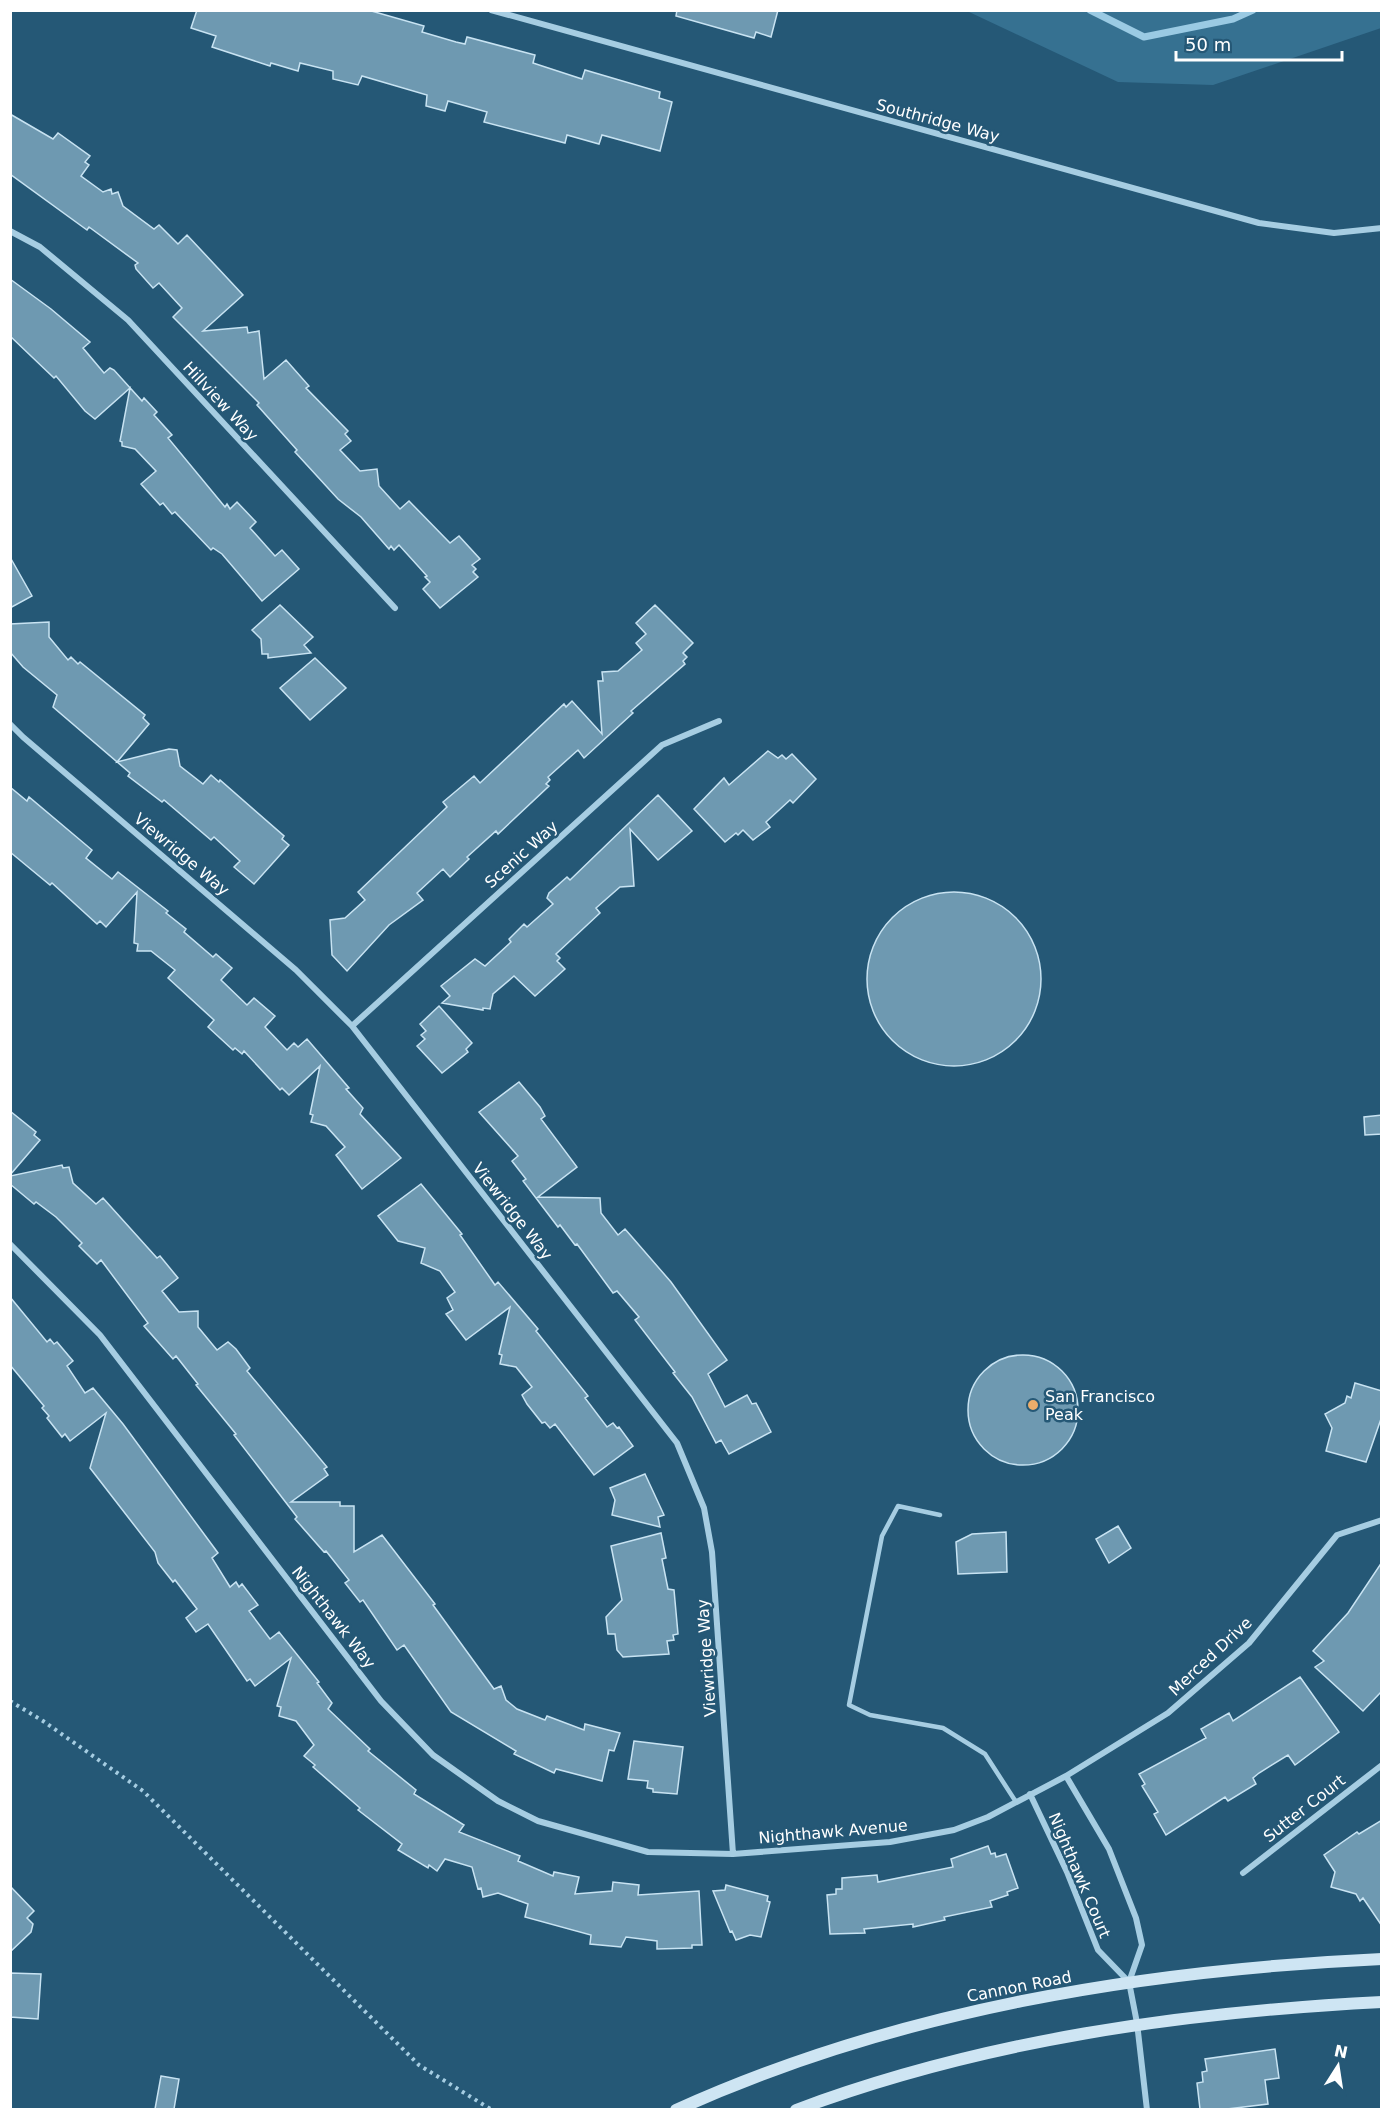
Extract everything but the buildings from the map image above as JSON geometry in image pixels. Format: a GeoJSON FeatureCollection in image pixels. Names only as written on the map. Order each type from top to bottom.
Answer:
{"type":"FeatureCollection","features":[{"type":"Feature","properties":{"kind":"main road","name":"Cannon Road"},"geometry":{"type":"LineString","coordinates":[[676,2109],[722,2089],[831,2049],[947,2016],[1129,1982],[1203,1972],[1382,1959]]}},
{"type":"Feature","properties":{"kind":"main road"},"geometry":{"type":"LineString","coordinates":[[796,2109],[845,2091],[962,2058],[1137,2023],[1382,2002]]}},
{"type":"Feature","properties":{"kind":"street","name":"Southridge Way"},"geometry":{"type":"LineString","coordinates":[[491,10],[1259,223],[1334,233],[1382,228]]}},
{"type":"Feature","properties":{"kind":"street","name":"Hillview Way"},"geometry":{"type":"LineString","coordinates":[[10,231],[40,247],[129,320],[395,608]]}},
{"type":"Feature","properties":{"kind":"street","name":"Scenic Way"},"geometry":{"type":"LineString","coordinates":[[352,1026],[662,745],[719,721]]}},
{"type":"Feature","properties":{"kind":"street","name":"Viewridge Way"},"geometry":{"type":"LineString","coordinates":[[10,723],[23,737],[296,970],[352,1026],[677,1443],[704,1508],[712,1552],[733,1854]]}},
{"type":"Feature","properties":{"kind":"street","name":"Nighthawk Way"},"geometry":{"type":"LineString","coordinates":[[10,1244],[100,1335],[381,1701],[433,1755],[498,1801],[538,1821],[648,1852],[733,1854]]}},
{"type":"Feature","properties":{"kind":"street","name":"Merced Drive"},"geometry":{"type":"LineString","coordinates":[[1066,1776],[1168,1713],[1249,1643],[1337,1535],[1382,1520]]}},
{"type":"Feature","properties":{"kind":"street","name":"Sutter Court"},"geometry":{"type":"LineString","coordinates":[[1243,1873],[1382,1765]]}},
{"type":"Feature","properties":{"kind":"street","name":"Nighthawk Avenue"},"geometry":{"type":"LineString","coordinates":[[733,1854],[901,1840],[954,1830],[988,1817],[1066,1776]]}},
{"type":"Feature","properties":{"kind":"street","name":"Nighthawk Court"},"geometry":{"type":"LineString","coordinates":[[1030,1794],[1067,1872],[1098,1950],[1129,1982],[1142,1945],[1136,1918],[1109,1849],[1066,1776]]}},
{"type":"Feature","properties":{"kind":"street"},"geometry":{"type":"LineString","coordinates":[[1129,1982],[1137,2023],[1147,2109]]}},
{"type":"Feature","properties":{"kind":"lane"},"geometry":{"type":"LineString","coordinates":[[940,1515],[898,1506],[882,1536],[849,1705],[870,1714],[943,1728],[985,1754],[1016,1802]]}},
{"type":"Feature","properties":{"kind":"path"},"geometry":{"type":"LineString","coordinates":[[10,1701],[43,1720],[143,1791],[419,2065],[492,2109]]}},
{"type":"Feature","properties":{"kind":"shaded area"},"geometry":{"type":"Polygon","coordinates":[[[1381,10],[1381,28],[1213,85],[1118,82],[967,11],[1381,10]]]}},
{"type":"Feature","properties":{"kind":"waterway"},"geometry":{"type":"LineString","coordinates":[[1090,10],[1144,37],[1233,19],[1253,10]]}},
{"type":"Feature","properties":{"kind":"place","name":"San Francisco Peak"},"geometry":{"type":"Point","coordinates":[1033,1405]}}]}
